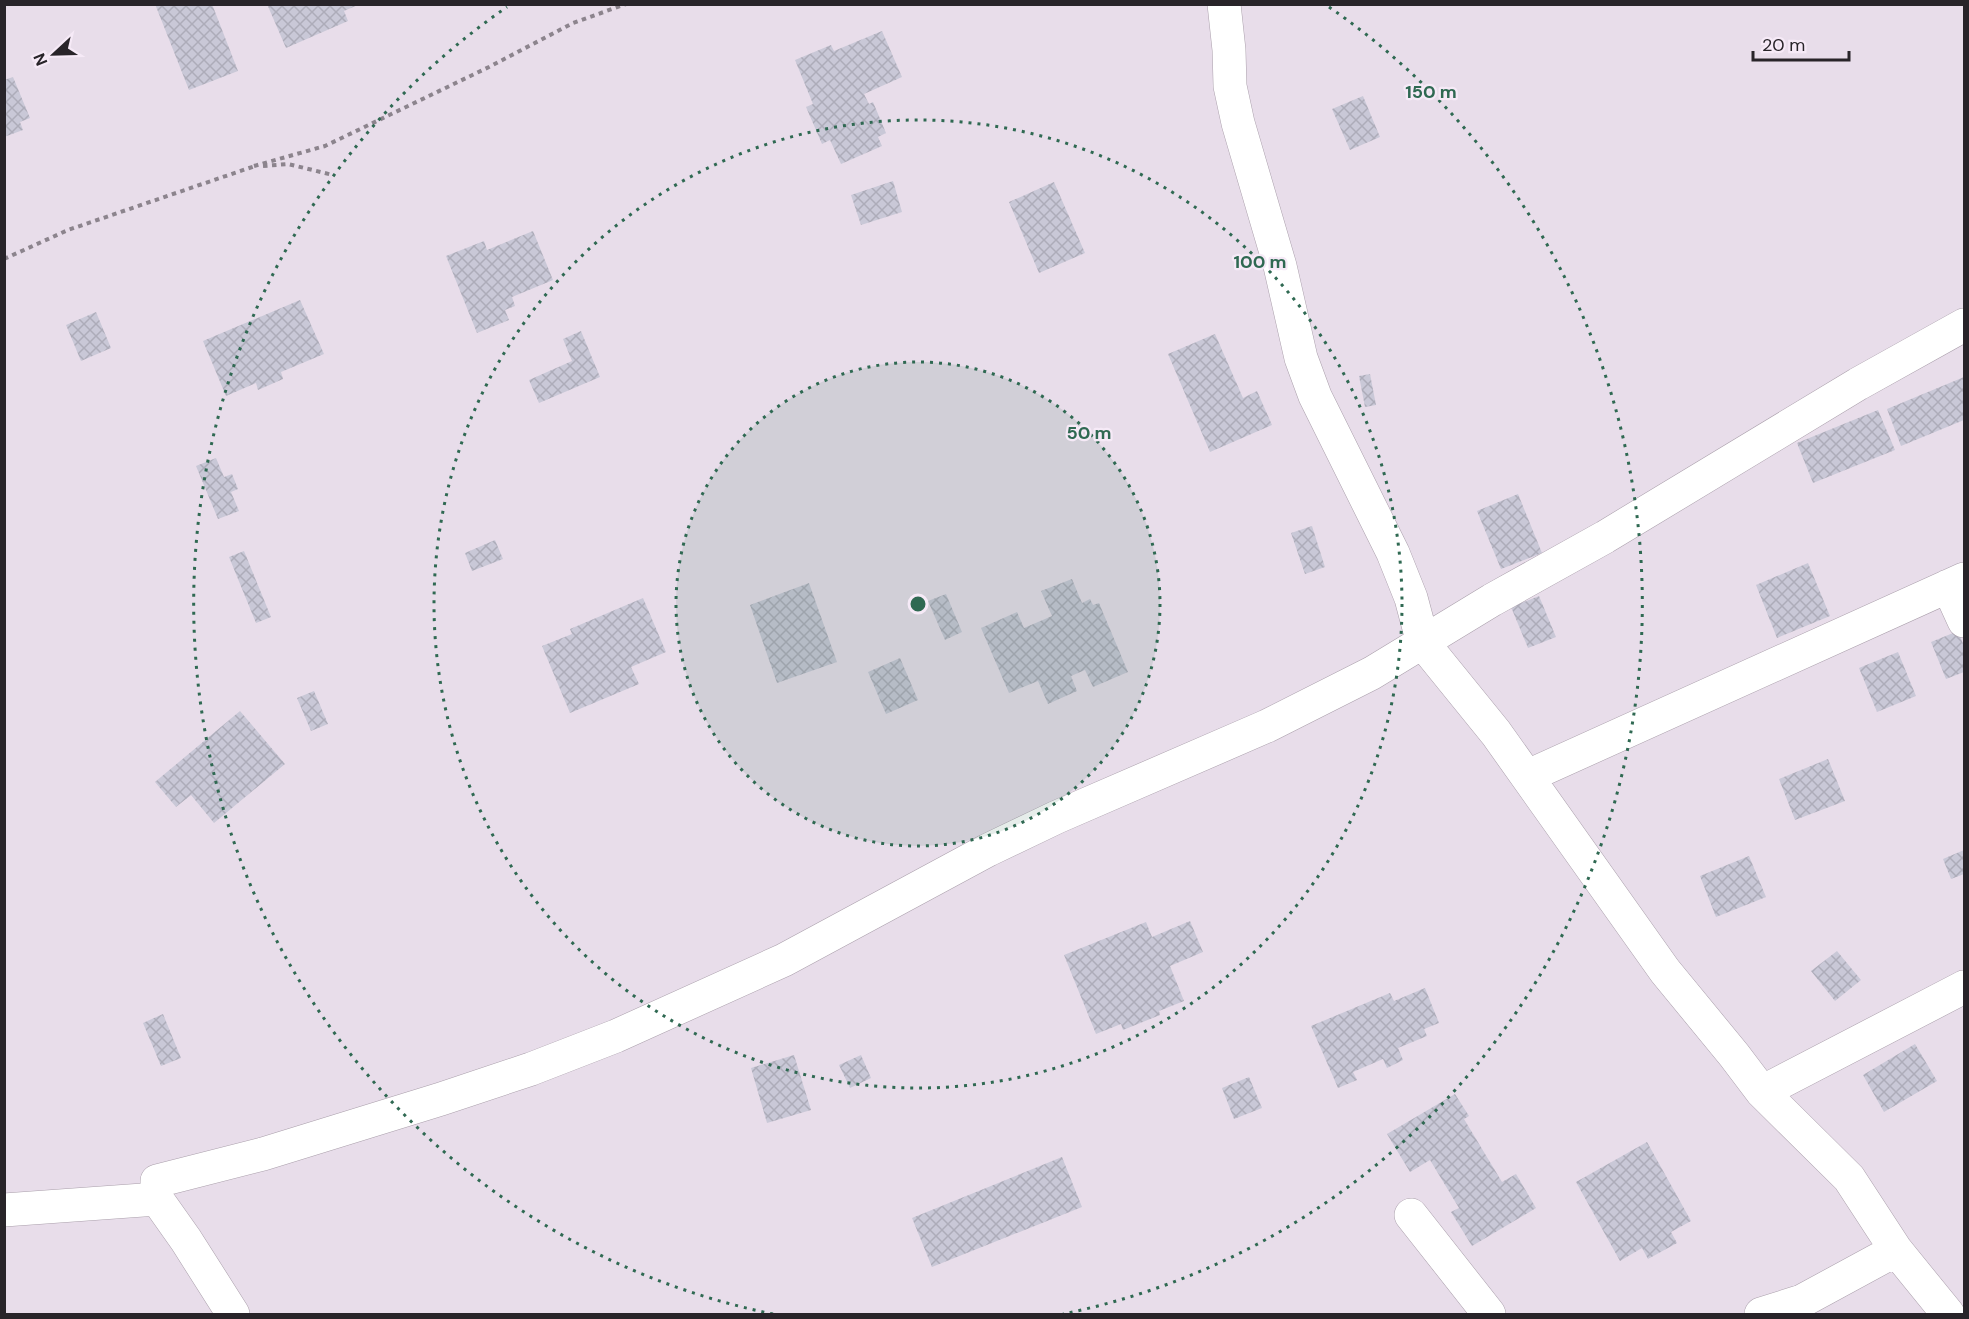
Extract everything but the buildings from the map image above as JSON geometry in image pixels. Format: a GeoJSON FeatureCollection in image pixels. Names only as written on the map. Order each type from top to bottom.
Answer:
{"type":"FeatureCollection","features":[{"type":"Feature","properties":{"kind":"street"},"geometry":{"type":"LineString","coordinates":[[1224,4],[1232,95],[1238,123],[1280,266],[1300,358],[1315,396],[1393,553],[1411,598],[1423,643],[1528,776],[1665,971],[1762,1092],[1849,1178],[1896,1250],[1948,1314]]}},
{"type":"Feature","properties":{"kind":"street"},"geometry":{"type":"LineString","coordinates":[[233,1314],[157,1199],[157,1181],[263,1154],[531,1069],[616,1036],[784,960],[988,850],[1057,817],[1267,726],[1372,673],[1492,600],[1635,519],[1858,384],[1965,325]]}},
{"type":"Feature","properties":{"kind":"street"},"geometry":{"type":"LineString","coordinates":[[1528,776],[1956,582],[1965,621]]}},
{"type":"Feature","properties":{"kind":"street"},"geometry":{"type":"LineString","coordinates":[[1762,1092],[1965,987]]}},
{"type":"Feature","properties":{"kind":"street"},"geometry":{"type":"LineString","coordinates":[[4,1210],[157,1199]]}},
{"type":"Feature","properties":{"kind":"street"},"geometry":{"type":"LineString","coordinates":[[1411,1215],[1489,1314]]}},
{"type":"Feature","properties":{"kind":"street"},"geometry":{"type":"LineString","coordinates":[[1761,1314],[1803,1301],[1896,1250]]}},
{"type":"Feature","properties":{"kind":"path"},"geometry":{"type":"LineString","coordinates":[[4,259],[68,230],[254,166],[325,146],[489,67],[573,23],[626,4]]}},
{"type":"Feature","properties":{"kind":"path"},"geometry":{"type":"LineString","coordinates":[[254,166],[288,164],[333,174]]}}]}
